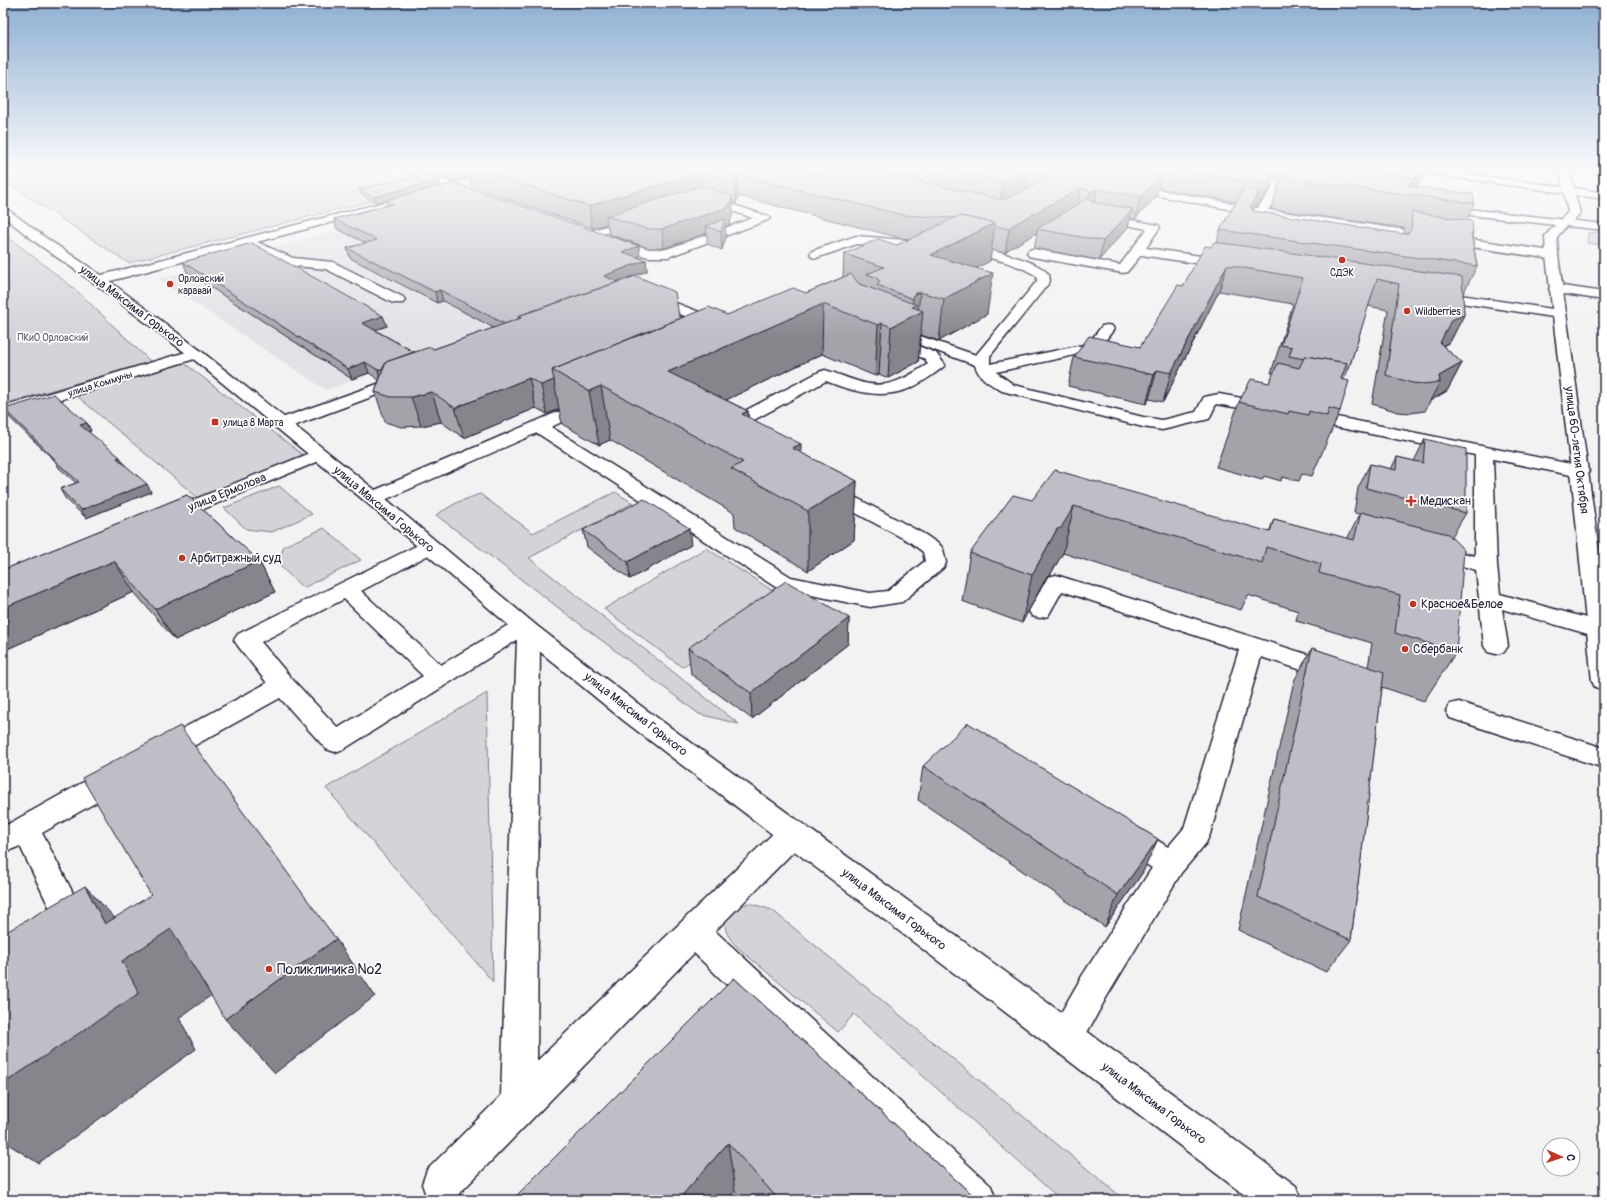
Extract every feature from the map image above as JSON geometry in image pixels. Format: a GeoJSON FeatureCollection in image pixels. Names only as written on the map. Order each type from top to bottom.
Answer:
{"type":"FeatureCollection","features":[{"type":"Feature","properties":{"kind":"main road","name":"улица Максима Горького"},"geometry":{"type":"LineString","coordinates":[[23,226],[100,280],[196,354],[318,455],[373,498],[526,628],[632,713],[1066,1036],[1282,1200]]}},
{"type":"Feature","properties":{"kind":"main road"},"geometry":{"type":"LineString","coordinates":[[100,280],[303,226]]}},
{"type":"Feature","properties":{"kind":"main road"},"geometry":{"type":"LineString","coordinates":[[611,226],[587,233],[648,253],[668,253],[742,226]]}},
{"type":"Feature","properties":{"kind":"main road"},"geometry":{"type":"LineString","coordinates":[[1005,259],[1027,248],[1123,270],[1154,227],[1149,226]]}},
{"type":"Feature","properties":{"kind":"main road"},"geometry":{"type":"LineString","coordinates":[[1253,226],[1249,233],[1264,236]]}},
{"type":"Feature","properties":{"kind":"main road"},"geometry":{"type":"LineString","coordinates":[[1340,226],[1395,236],[1552,255]]}},
{"type":"Feature","properties":{"kind":"main road","name":"улица 60-летия Октября"},"geometry":{"type":"LineString","coordinates":[[1560,226],[1551,236],[1552,255],[1580,471],[1604,681]]}},
{"type":"Feature","properties":{"kind":"main road"},"geometry":{"type":"LineString","coordinates":[[816,254],[856,240],[962,248],[1033,267],[1043,275],[1043,281],[983,355],[983,366],[994,379],[1008,388],[1143,422],[1162,424],[1203,415],[1210,400],[1219,399],[1580,471]]}},
{"type":"Feature","properties":{"kind":"main road"},"geometry":{"type":"LineString","coordinates":[[245,241],[291,262],[329,265],[398,300]]}},
{"type":"Feature","properties":{"kind":"main road"},"geometry":{"type":"LineString","coordinates":[[1138,251],[1241,266]]}},
{"type":"Feature","properties":{"kind":"main road"},"geometry":{"type":"LineString","coordinates":[[1556,288],[1604,296]]}},
{"type":"Feature","properties":{"kind":"main road"},"geometry":{"type":"LineString","coordinates":[[1424,293],[1559,314]]}},
{"type":"Feature","properties":{"kind":"main road"},"geometry":{"type":"LineString","coordinates":[[634,296],[642,294],[732,330]]}},
{"type":"Feature","properties":{"kind":"main road"},"geometry":{"type":"LineString","coordinates":[[740,443],[719,432],[825,375],[856,387],[877,389],[898,387],[937,365],[931,356],[881,331],[983,366],[1093,347],[1107,329]]}},
{"type":"Feature","properties":{"kind":"main road","name":"улица Коммуны"},"geometry":{"type":"LineString","coordinates":[[3,412],[196,354]]}},
{"type":"Feature","properties":{"kind":"main road"},"geometry":{"type":"LineString","coordinates":[[282,424],[417,375]]}},
{"type":"Feature","properties":{"kind":"main road"},"geometry":{"type":"LineString","coordinates":[[373,498],[603,398]]}},
{"type":"Feature","properties":{"kind":"main road"},"geometry":{"type":"LineString","coordinates":[[538,426],[785,583],[870,600],[894,597],[936,562],[933,549],[917,538],[814,483]]}},
{"type":"Feature","properties":{"kind":"main road"},"geometry":{"type":"LineString","coordinates":[[1484,452],[1486,566],[1496,646]]}},
{"type":"Feature","properties":{"kind":"main road","name":"улица Ермолова"},"geometry":{"type":"LineString","coordinates":[[150,524],[318,455]]}},
{"type":"Feature","properties":{"kind":"main road"},"geometry":{"type":"LineString","coordinates":[[429,547],[246,640],[283,685],[335,742],[439,678],[526,628]]}},
{"type":"Feature","properties":{"kind":"main road"},"geometry":{"type":"LineString","coordinates":[[1420,547],[1486,566]]}},
{"type":"Feature","properties":{"kind":"main road"},"geometry":{"type":"LineString","coordinates":[[1040,611],[1056,582],[1342,674]]}},
{"type":"Feature","properties":{"kind":"main road"},"geometry":{"type":"LineString","coordinates":[[346,589],[439,678]]}},
{"type":"Feature","properties":{"kind":"main road"},"geometry":{"type":"LineString","coordinates":[[1490,598],[1598,629]]}},
{"type":"Feature","properties":{"kind":"main road"},"geometry":{"type":"LineString","coordinates":[[519,1104],[526,628]]}},
{"type":"Feature","properties":{"kind":"main road"},"geometry":{"type":"LineString","coordinates":[[1066,1036],[1094,987],[1171,864],[1196,834],[1252,646]]}},
{"type":"Feature","properties":{"kind":"main road"},"geometry":{"type":"LineString","coordinates":[[87,950],[14,835],[283,685]]}},
{"type":"Feature","properties":{"kind":"main road"},"geometry":{"type":"LineString","coordinates":[[1459,711],[1604,758]]}},
{"type":"Feature","properties":{"kind":"main road"},"geometry":{"type":"LineString","coordinates":[[1110,826],[1171,864]]}},
{"type":"Feature","properties":{"kind":"main road"},"geometry":{"type":"LineString","coordinates":[[441,1184],[519,1104],[694,932],[792,833]]}},
{"type":"Feature","properties":{"kind":"main road"},"geometry":{"type":"LineString","coordinates":[[694,932],[977,1200]]}},
{"type":"Feature","properties":{"kind":"shaded area"},"geometry":{"type":"Polygon","coordinates":[[[385,228],[547,232],[650,271],[326,390],[158,279],[338,230],[352,237],[385,228]]]}},
{"type":"Feature","properties":{"kind":"green space"},"geometry":{"type":"Polygon","coordinates":[[[72,226],[273,226],[128,263],[72,226]]]}},
{"type":"Feature","properties":{"kind":"green space"},"geometry":{"type":"Polygon","coordinates":[[[1604,232],[1604,245],[1587,243],[1588,233],[1604,232]]]}},
{"type":"Feature","properties":{"kind":"green space","name":"ПКиО Орловский"},"geometry":{"type":"Polygon","coordinates":[[[3,233],[75,289],[151,362],[3,404],[3,233]]]}},
{"type":"Feature","properties":{"kind":"green space"},"geometry":{"type":"Polygon","coordinates":[[[183,362],[303,455],[198,498],[77,396],[183,362]]]}},
{"type":"Feature","properties":{"kind":"green space"},"geometry":{"type":"Polygon","coordinates":[[[279,486],[312,514],[272,532],[246,529],[224,508],[279,486]]]}},
{"type":"Feature","properties":{"kind":"green space"},"geometry":{"type":"Polygon","coordinates":[[[615,492],[633,503],[529,558],[739,724],[699,714],[436,515],[458,502],[480,494],[533,533],[615,492]]]}},
{"type":"Feature","properties":{"kind":"green space"},"geometry":{"type":"Polygon","coordinates":[[[324,528],[361,560],[303,588],[278,564],[284,546],[324,528]]]}},
{"type":"Feature","properties":{"kind":"green space"},"geometry":{"type":"Polygon","coordinates":[[[706,548],[784,598],[682,667],[604,609],[706,548]]]}},
{"type":"Feature","properties":{"kind":"green space"},"geometry":{"type":"Polygon","coordinates":[[[487,693],[493,982],[326,788],[487,693]]]}},
{"type":"Feature","properties":{"kind":"green space"},"geometry":{"type":"Polygon","coordinates":[[[749,903],[772,910],[1125,1200],[1061,1200],[854,1014],[838,1032],[737,947],[730,938],[725,927],[728,911],[749,903]]]}},
{"type":"Feature","properties":{"kind":"building"},"geometry":{"type":"Polygon","coordinates":[[[349,226],[581,226],[639,246],[622,252],[646,260],[604,276],[618,282],[518,316],[519,319],[505,324],[440,290],[435,292],[347,248],[377,240],[349,226]]]}},
{"type":"Feature","properties":{"kind":"building"},"geometry":{"type":"Polygon","coordinates":[[[638,226],[671,226],[662,229],[647,229],[638,226]]]}},
{"type":"Feature","properties":{"kind":"building"},"geometry":{"type":"Polygon","coordinates":[[[706,226],[723,226],[721,232],[706,226]]]}},
{"type":"Feature","properties":{"kind":"building"},"geometry":{"type":"Polygon","coordinates":[[[937,226],[989,226],[931,255],[993,273],[944,299],[920,292],[914,294],[913,299],[877,285],[880,282],[877,278],[867,274],[884,267],[844,254],[878,239],[897,245],[937,226]]]}},
{"type":"Feature","properties":{"kind":"building"},"geometry":{"type":"Polygon","coordinates":[[[996,226],[1012,226],[1009,229],[996,226]]]}},
{"type":"Feature","properties":{"kind":"building"},"geometry":{"type":"Polygon","coordinates":[[[1042,226],[1117,226],[1103,241],[1037,229],[1042,226]]]}},
{"type":"Feature","properties":{"kind":"building"},"geometry":{"type":"Polygon","coordinates":[[[1222,226],[1352,226],[1403,234],[1408,233],[1411,230],[1411,226],[1472,226],[1473,233],[1471,233],[1477,266],[1220,230],[1222,226]]]}},
{"type":"Feature","properties":{"kind":"building"},"geometry":{"type":"Polygon","coordinates":[[[1214,242],[1462,277],[1464,315],[1451,320],[1440,343],[1462,363],[1439,376],[1440,382],[1424,384],[1412,383],[1386,375],[1399,284],[1377,279],[1349,368],[1345,367],[1347,363],[1305,356],[1304,359],[1289,356],[1292,347],[1281,345],[1303,278],[1227,265],[1171,373],[1157,370],[1154,375],[1074,357],[1089,336],[1140,347],[1178,285],[1183,286],[1205,246],[1211,247],[1214,242]]]}},
{"type":"Feature","properties":{"kind":"building"},"geometry":{"type":"Polygon","coordinates":[[[252,243],[383,316],[362,323],[414,352],[386,362],[383,368],[378,370],[365,362],[348,369],[183,262],[252,243]]]}},
{"type":"Feature","properties":{"kind":"building"},"geometry":{"type":"Polygon","coordinates":[[[851,274],[859,284],[917,305],[912,307],[923,311],[891,327],[882,323],[878,325],[823,304],[668,372],[748,411],[742,414],[801,444],[792,448],[857,481],[808,511],[731,469],[743,462],[601,386],[589,391],[552,370],[709,307],[727,315],[793,288],[806,293],[851,274]]]}},
{"type":"Feature","properties":{"kind":"building"},"geometry":{"type":"Polygon","coordinates":[[[636,276],[675,292],[679,316],[683,317],[552,370],[554,380],[541,385],[529,378],[455,408],[432,392],[411,397],[391,397],[375,392],[386,362],[430,347],[434,349],[521,318],[518,316],[636,276]]]}},
{"type":"Feature","properties":{"kind":"building"},"geometry":{"type":"Polygon","coordinates":[[[1305,356],[1347,363],[1341,379],[1349,381],[1340,411],[1329,408],[1327,416],[1309,411],[1308,415],[1289,411],[1288,414],[1239,402],[1251,379],[1269,383],[1278,363],[1299,368],[1305,356]]]}},
{"type":"Feature","properties":{"kind":"building"},"geometry":{"type":"Polygon","coordinates":[[[54,394],[87,423],[80,425],[120,457],[117,458],[147,484],[81,510],[60,489],[79,482],[53,459],[55,459],[4,409],[54,394]]]}},
{"type":"Feature","properties":{"kind":"building"},"geometry":{"type":"Polygon","coordinates":[[[1425,439],[1466,449],[1466,513],[1366,488],[1370,464],[1396,470],[1397,457],[1423,463],[1425,439]]]}},
{"type":"Feature","properties":{"kind":"building"},"geometry":{"type":"Polygon","coordinates":[[[1055,470],[1270,532],[1274,519],[1354,540],[1361,512],[1448,534],[1464,550],[1456,652],[1395,633],[1400,595],[1319,573],[1321,564],[1266,547],[1262,563],[1074,506],[1061,528],[1057,529],[1032,575],[970,553],[1013,495],[1032,500],[1055,470]]]}},
{"type":"Feature","properties":{"kind":"building"},"geometry":{"type":"Polygon","coordinates":[[[187,495],[259,561],[155,609],[114,561],[3,608],[3,570],[187,495]]]}},
{"type":"Feature","properties":{"kind":"building"},"geometry":{"type":"Polygon","coordinates":[[[644,499],[689,528],[628,562],[583,530],[644,499]]]}},
{"type":"Feature","properties":{"kind":"building"},"geometry":{"type":"Polygon","coordinates":[[[786,581],[849,618],[751,693],[688,648],[786,581]]]}},
{"type":"Feature","properties":{"kind":"building"},"geometry":{"type":"Polygon","coordinates":[[[1312,648],[1384,672],[1351,940],[1258,897],[1312,648]]]}},
{"type":"Feature","properties":{"kind":"building"},"geometry":{"type":"Polygon","coordinates":[[[968,723],[1158,839],[1118,895],[923,766],[968,723]]]}},
{"type":"Feature","properties":{"kind":"building"},"geometry":{"type":"Polygon","coordinates":[[[180,726],[336,939],[225,1019],[171,929],[122,961],[139,993],[3,1084],[3,934],[85,886],[105,924],[151,895],[82,778],[180,726]]]}},
{"type":"Feature","properties":{"kind":"building"},"geometry":{"type":"Polygon","coordinates":[[[734,978],[978,1200],[779,1200],[728,1143],[678,1200],[512,1200],[734,978]]]}},
{"type":"Feature","properties":{"kind":"place","name":"СДЭК"},"geometry":{"type":"Point","coordinates":[1342,260]}},
{"type":"Feature","properties":{"kind":"place","name":"Орловский каравай"},"geometry":{"type":"Point","coordinates":[170,284]}},
{"type":"Feature","properties":{"kind":"place","name":"Wildberries"},"geometry":{"type":"Point","coordinates":[1407,311]}},
{"type":"Feature","properties":{"kind":"place","name":"улица 8 Марта"},"geometry":{"type":"Point","coordinates":[215,422]}},
{"type":"Feature","properties":{"kind":"place","name":"Медискан"},"geometry":{"type":"Point","coordinates":[1411,501]}},
{"type":"Feature","properties":{"kind":"place","name":"Арбитражный суд"},"geometry":{"type":"Point","coordinates":[182,558]}},
{"type":"Feature","properties":{"kind":"place","name":"Красное&Белое"},"geometry":{"type":"Point","coordinates":[1413,604]}},
{"type":"Feature","properties":{"kind":"place","name":"Сбербанк"},"geometry":{"type":"Point","coordinates":[1405,649]}},
{"type":"Feature","properties":{"kind":"place","name":"Поликлиника №2"},"geometry":{"type":"Point","coordinates":[269,969]}}]}
